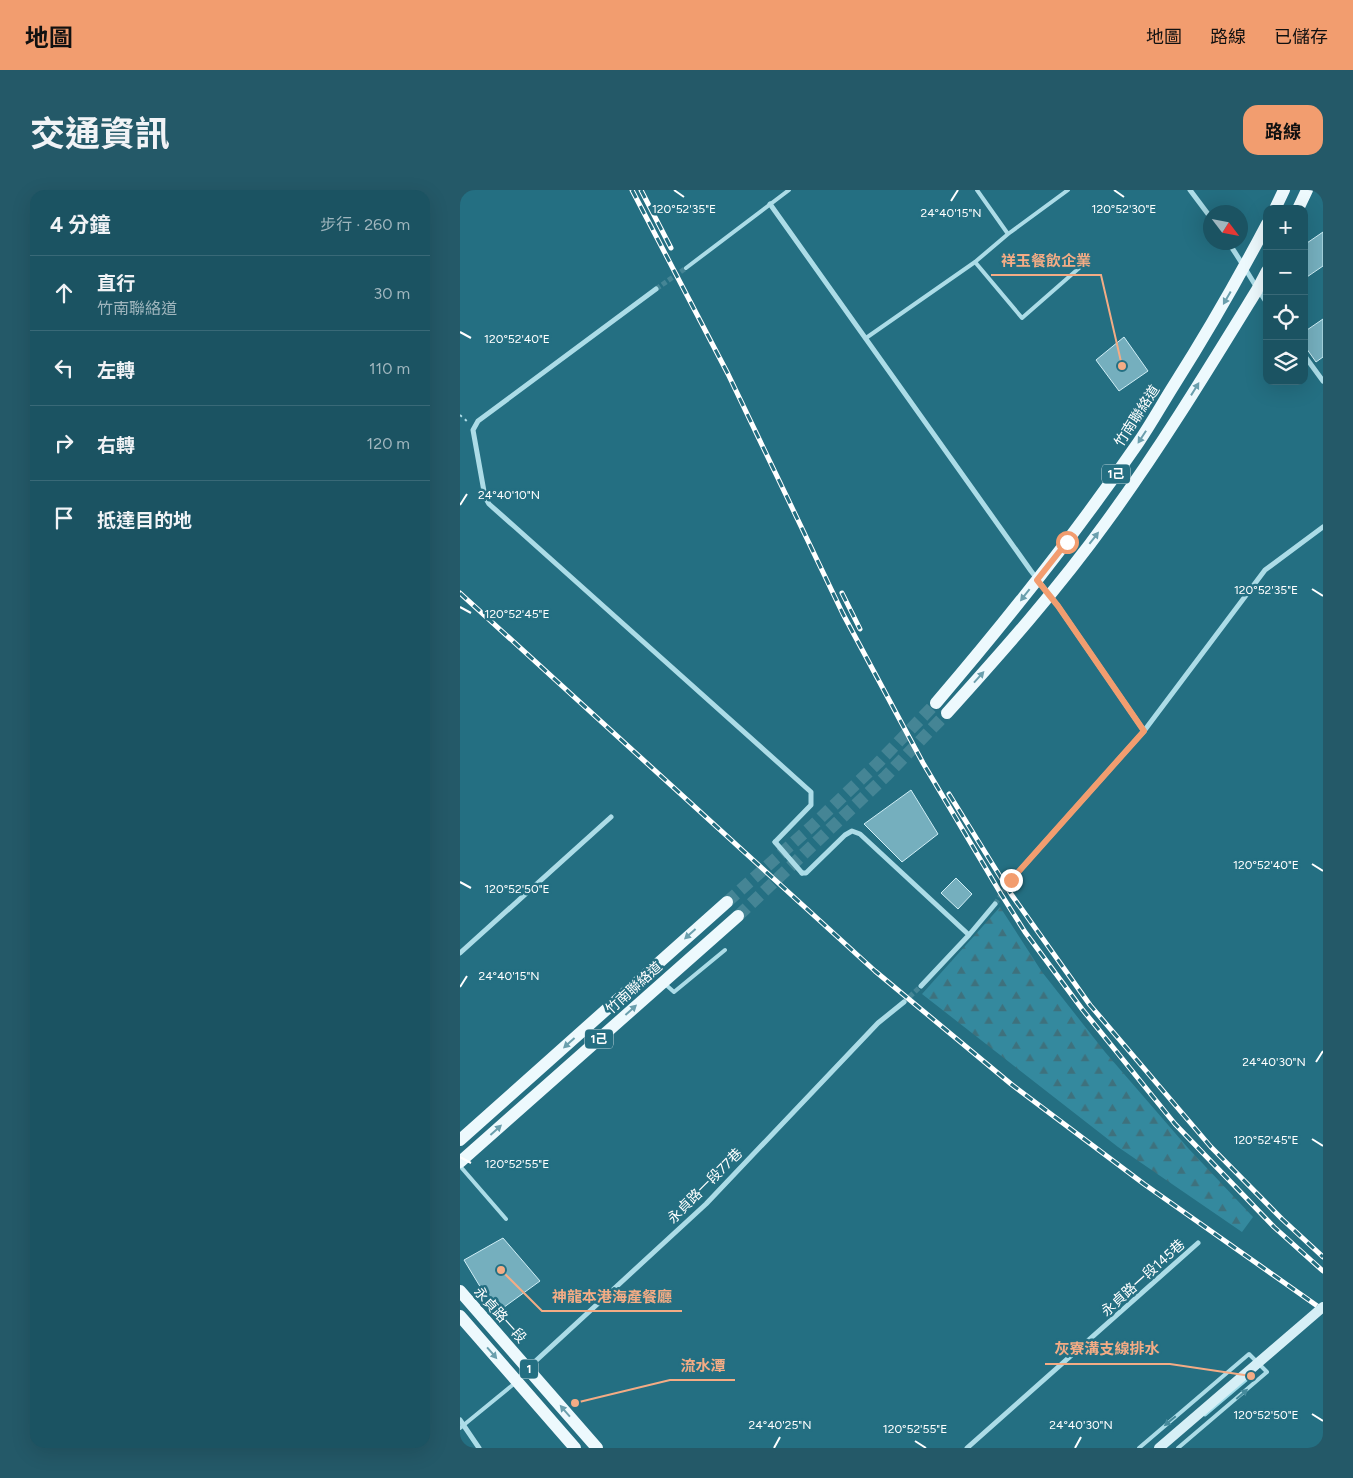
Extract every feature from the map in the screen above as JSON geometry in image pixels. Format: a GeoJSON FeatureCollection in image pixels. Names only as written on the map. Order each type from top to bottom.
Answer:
{"type":"FeatureCollection","features":[{"type":"Feature","properties":{"kind":"main road"},"geometry":{"type":"LineString","coordinates":[[1277,205],[1284,190]]}},
{"type":"Feature","properties":{"kind":"main road"},"geometry":{"type":"LineString","coordinates":[[1300,205],[1306,190]]}},
{"type":"Feature","properties":{"kind":"main road","name":"竹南聯絡道"},"geometry":{"type":"LineString","coordinates":[[936,703],[993,636],[1067,542],[1139,442],[1196,350],[1263,232]]}},
{"type":"Feature","properties":{"kind":"main road","name":"1己"},"geometry":{"type":"LineString","coordinates":[[947,713],[1050,595],[1106,523],[1159,447],[1263,279]]}},
{"type":"Feature","properties":{"kind":"main road","name":"竹南聯絡道"},"geometry":{"type":"LineString","coordinates":[[462,1137],[727,902]]}},
{"type":"Feature","properties":{"kind":"main road","name":"竹南聯絡道"},"geometry":{"type":"LineString","coordinates":[[460,1164],[738,916]]}},
{"type":"Feature","properties":{"kind":"main road","name":"永貞路一段"},"geometry":{"type":"LineString","coordinates":[[460,1292],[597,1448]]}},
{"type":"Feature","properties":{"kind":"main road","name":"1"},"geometry":{"type":"LineString","coordinates":[[460,1316],[575,1448]]}},
{"type":"Feature","properties":{"kind":"street"},"geometry":{"type":"LineString","coordinates":[[1190,190],[1203,208]]}},
{"type":"Feature","properties":{"kind":"street"},"geometry":{"type":"LineString","coordinates":[[770,204],[1037,580],[1050,595],[1144,731]]}},
{"type":"Feature","properties":{"kind":"street"},"geometry":{"type":"LineString","coordinates":[[1234,250],[1263,297]]}},
{"type":"Feature","properties":{"kind":"street"},"geometry":{"type":"LineString","coordinates":[[656,289],[478,421],[474,430],[484,498],[811,792],[812,805],[775,842],[802,873],[806,873],[845,835],[852,831],[860,834],[969,935]]}},
{"type":"Feature","properties":{"kind":"street"},"geometry":{"type":"LineString","coordinates":[[1308,360],[1323,381]]}},
{"type":"Feature","properties":{"kind":"street"},"geometry":{"type":"LineString","coordinates":[[1011,880],[1144,731],[1265,570],[1323,527]]}},
{"type":"Feature","properties":{"kind":"street"},"geometry":{"type":"LineString","coordinates":[[460,953],[611,818]]}},
{"type":"Feature","properties":{"kind":"street"},"geometry":{"type":"LineString","coordinates":[[920,986],[969,935],[995,904]]}},
{"type":"Feature","properties":{"kind":"street","name":"永貞路一段77巷"},"geometry":{"type":"LineString","coordinates":[[517,1381],[528,1368],[706,1204],[878,1023],[904,1002]]}},
{"type":"Feature","properties":{"kind":"street","name":"永貞路一段145巷"},"geometry":{"type":"LineString","coordinates":[[967,1448],[1198,1244]]}},
{"type":"Feature","properties":{"kind":"street"},"geometry":{"type":"LineString","coordinates":[[1159,1448],[1323,1308]]}},
{"type":"Feature","properties":{"kind":"street"},"geometry":{"type":"LineString","coordinates":[[461,1424],[479,1448]]}},
{"type":"Feature","properties":{"kind":"lane"},"geometry":{"type":"LineString","coordinates":[[686,268],[789,190]]}},
{"type":"Feature","properties":{"kind":"lane"},"geometry":{"type":"LineString","coordinates":[[977,190],[1008,234]]}},
{"type":"Feature","properties":{"kind":"lane"},"geometry":{"type":"LineString","coordinates":[[866,338],[975,262],[1008,234],[1068,190]]}},
{"type":"Feature","properties":{"kind":"lane"},"geometry":{"type":"LineString","coordinates":[[975,262],[1022,318],[1086,262]]}},
{"type":"Feature","properties":{"kind":"lane"},"geometry":{"type":"LineString","coordinates":[[663,982],[674,992],[725,950]]}},
{"type":"Feature","properties":{"kind":"lane"},"geometry":{"type":"LineString","coordinates":[[460,1164],[506,1219]]}},
{"type":"Feature","properties":{"kind":"lane"},"geometry":{"type":"LineString","coordinates":[[1139,1448],[1249,1354],[1267,1372],[1178,1448]]}},
{"type":"Feature","properties":{"kind":"lane"},"geometry":{"type":"LineString","coordinates":[[461,1424],[517,1381]]}},
{"type":"Feature","properties":{"kind":"path"},"geometry":{"type":"LineString","coordinates":[[460,198],[465,190]]}},
{"type":"Feature","properties":{"kind":"path"},"geometry":{"type":"LineString","coordinates":[[460,415],[475,427]]}},
{"type":"Feature","properties":{"kind":"green space"},"geometry":{"type":"Polygon","coordinates":[[[1000,907],[1042,972],[1105,1052],[1188,1148],[1253,1217],[1242,1232],[1118,1147],[922,994],[1000,907]]]}},
{"type":"Feature","properties":{"kind":"building"},"geometry":{"type":"Polygon","coordinates":[[[1323,232],[1323,266],[1308,276],[1308,250],[1308,242],[1323,232]]]}},
{"type":"Feature","properties":{"kind":"building"},"geometry":{"type":"Polygon","coordinates":[[[1323,319],[1323,357],[1316,362],[1308,351],[1308,329],[1323,319]]]}},
{"type":"Feature","properties":{"kind":"building"},"geometry":{"type":"Polygon","coordinates":[[[1124,337],[1148,371],[1119,391],[1096,360],[1124,337]]]}},
{"type":"Feature","properties":{"kind":"building"},"geometry":{"type":"Polygon","coordinates":[[[911,790],[938,834],[902,862],[864,824],[911,790]]]}},
{"type":"Feature","properties":{"kind":"building"},"geometry":{"type":"Polygon","coordinates":[[[956,878],[972,894],[958,909],[941,893],[956,878]]]}},
{"type":"Feature","properties":{"kind":"building"},"geometry":{"type":"Polygon","coordinates":[[[503,1238],[540,1281],[496,1313],[464,1260],[503,1238]]]}},
{"type":"Feature","properties":{"kind":"waterway"},"geometry":{"type":"LineString","coordinates":[[1205,1415],[1251,1376]]}},
{"type":"Feature","properties":{"kind":"tunnel"},"geometry":{"type":"LineString","coordinates":[[656,289],[686,268]]}},
{"type":"Feature","properties":{"kind":"tunnel"},"geometry":{"type":"LineString","coordinates":[[727,902],[812,826],[878,763],[936,703]]}},
{"type":"Feature","properties":{"kind":"tunnel"},"geometry":{"type":"LineString","coordinates":[[738,916],[886,776],[947,713]]}},
{"type":"Feature","properties":{"kind":"tunnel"},"geometry":{"type":"LineString","coordinates":[[995,904],[1011,880]]}},
{"type":"Feature","properties":{"kind":"tunnel"},"geometry":{"type":"LineString","coordinates":[[904,1002],[921,986]]}},
{"type":"Feature","properties":{"kind":"railway"},"geometry":{"type":"LineString","coordinates":[[632,190],[728,374],[843,614],[923,763],[1025,932],[1082,1009],[1175,1124],[1274,1227],[1323,1271]]}},
{"type":"Feature","properties":{"kind":"railway"},"geometry":{"type":"LineString","coordinates":[[641,190],[671,248]]}},
{"type":"Feature","properties":{"kind":"railway"},"geometry":{"type":"LineString","coordinates":[[460,593],[875,971],[1011,1084],[1144,1184],[1323,1310]]}},
{"type":"Feature","properties":{"kind":"railway"},"geometry":{"type":"LineString","coordinates":[[842,593],[860,629]]}},
{"type":"Feature","properties":{"kind":"railway"},"geometry":{"type":"LineString","coordinates":[[949,794],[1011,894],[1090,1005],[1211,1147],[1282,1219],[1323,1257]]}},
{"type":"Feature","properties":{"kind":"place","name":"祥玉餐飲企業"},"geometry":{"type":"Point","coordinates":[1122,366]}},
{"type":"Feature","properties":{"kind":"place","name":"神龍本港海產餐廳"},"geometry":{"type":"Point","coordinates":[501,1270]}},
{"type":"Feature","properties":{"kind":"place","name":"灰寮溝支線排水"},"geometry":{"type":"Point","coordinates":[1251,1376]}},
{"type":"Feature","properties":{"kind":"place","name":"流水潭"},"geometry":{"type":"Point","coordinates":[575,1403]}},
{"type":"Feature","properties":{"kind":"route"},"geometry":{"type":"LineString","coordinates":[[1011,880],[1144,731],[1058,606],[1037,580],[1067,542]]}}]}
